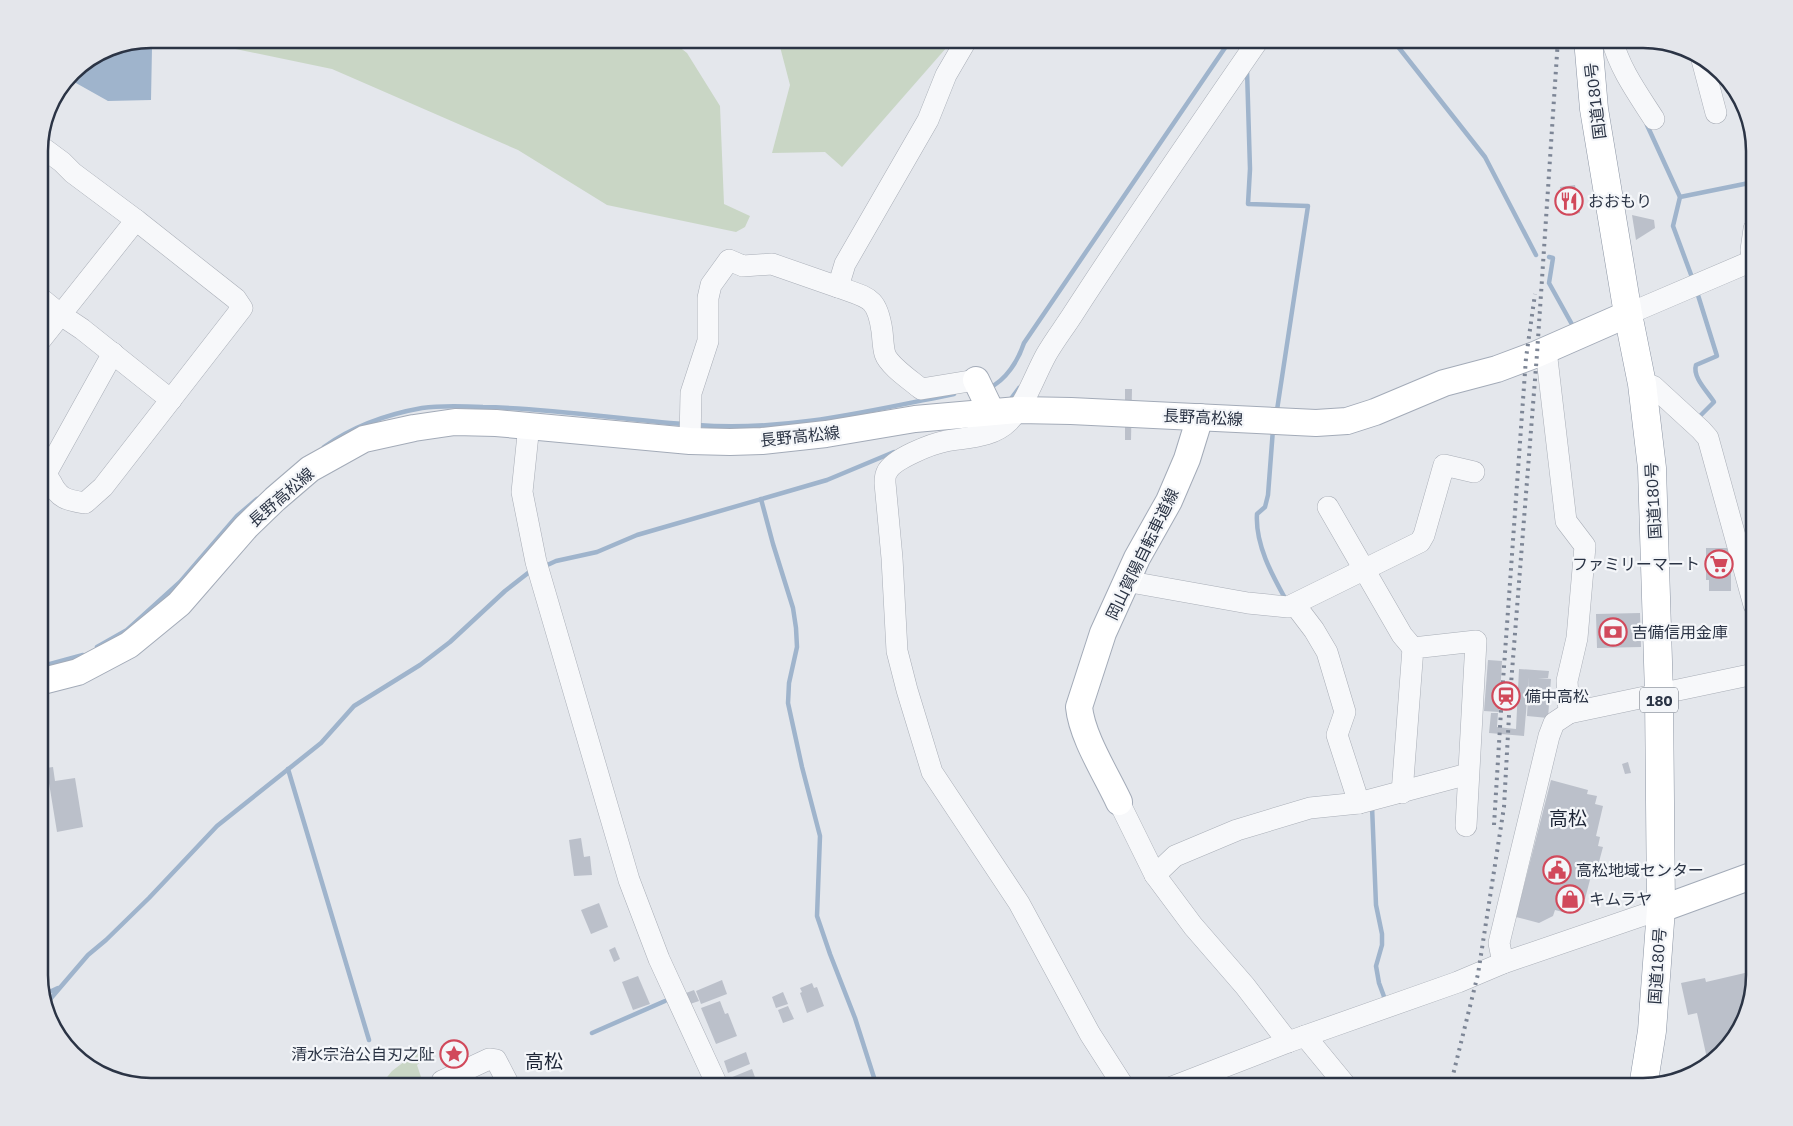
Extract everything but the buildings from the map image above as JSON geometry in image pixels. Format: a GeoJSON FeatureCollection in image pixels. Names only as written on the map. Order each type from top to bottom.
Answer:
{"type":"FeatureCollection","features":[{"type":"Feature","properties":{"kind":"highway","name":"国道180号"},"geometry":{"type":"LineString","coordinates":[[1589,48],[1594,108],[1628,314],[1642,384],[1652,468],[1659,694],[1661,909],[1652,1031],[1644,1078]]}},
{"type":"Feature","properties":{"kind":"main road","name":"長野高松線"},"geometry":{"type":"LineString","coordinates":[[48,680],[78,672],[129,645],[179,604],[246,528],[275,499],[310,469],[364,439],[414,428],[455,422],[690,432],[771,440],[826,434],[915,419],[982,393],[1018,410],[1071,410],[1316,423],[1347,420],[1374,412],[1444,383],[1497,369],[1628,314]]}},
{"type":"Feature","properties":{"kind":"main road","name":"岡山賀陽自転車道線"},"geometry":{"type":"LineString","coordinates":[[1119,802],[1080,718],[1080,707],[1103,633],[1125,581],[1169,500],[1187,459],[1200,417]]}},
{"type":"Feature","properties":{"kind":"main road"},"geometry":{"type":"LineString","coordinates":[[1661,909],[1746,878]]}},
{"type":"Feature","properties":{"kind":"street"},"geometry":{"type":"LineString","coordinates":[[838,287],[845,264],[928,120],[946,75],[962,48]]}},
{"type":"Feature","properties":{"kind":"street"},"geometry":{"type":"LineString","coordinates":[[1118,1078],[1090,1034],[1019,902],[932,772],[906,690],[897,651],[892,558],[885,496],[886,472],[894,464],[927,447],[944,442],[983,436],[995,431],[1008,422],[1018,410],[1046,355],[1171,166],[1253,48]]}},
{"type":"Feature","properties":{"kind":"street"},"geometry":{"type":"LineString","coordinates":[[1616,48],[1629,78],[1654,119]]}},
{"type":"Feature","properties":{"kind":"street"},"geometry":{"type":"LineString","coordinates":[[1704,68],[1716,113]]}},
{"type":"Feature","properties":{"kind":"street"},"geometry":{"type":"LineString","coordinates":[[48,152],[236,299],[242,308],[103,487],[85,503],[69,500],[56,493],[48,478]]}},
{"type":"Feature","properties":{"kind":"street"},"geometry":{"type":"LineString","coordinates":[[48,331],[136,220]]}},
{"type":"Feature","properties":{"kind":"street"},"geometry":{"type":"LineString","coordinates":[[690,432],[691,393],[708,341],[708,298],[711,285],[729,260],[743,266],[772,264],[869,298],[876,307],[885,354],[889,362],[921,389],[982,393]]}},
{"type":"Feature","properties":{"kind":"street"},"geometry":{"type":"LineString","coordinates":[[1628,314],[1746,267]]}},
{"type":"Feature","properties":{"kind":"street"},"geometry":{"type":"LineString","coordinates":[[48,304],[82,329],[170,400]]}},
{"type":"Feature","properties":{"kind":"street"},"geometry":{"type":"LineString","coordinates":[[1546,350],[1566,522],[1585,546],[1577,638],[1567,680],[1569,713]]}},
{"type":"Feature","properties":{"kind":"street"},"geometry":{"type":"LineString","coordinates":[[48,470],[113,354]]}},
{"type":"Feature","properties":{"kind":"street"},"geometry":{"type":"LineString","coordinates":[[1642,384],[1653,386],[1708,438],[1746,576]]}},
{"type":"Feature","properties":{"kind":"street"},"geometry":{"type":"LineString","coordinates":[[529,425],[522,492],[536,562],[629,880],[659,959],[714,1078]]}},
{"type":"Feature","properties":{"kind":"street"},"geometry":{"type":"LineString","coordinates":[[1125,581],[1248,603],[1292,606],[1420,542],[1424,535],[1444,464],[1474,472]]}},
{"type":"Feature","properties":{"kind":"street"},"geometry":{"type":"LineString","coordinates":[[1328,506],[1402,635],[1413,648],[1402,793]]}},
{"type":"Feature","properties":{"kind":"street"},"geometry":{"type":"LineString","coordinates":[[1292,606],[1314,630],[1327,652],[1345,712],[1337,735],[1366,801]]}},
{"type":"Feature","properties":{"kind":"street"},"geometry":{"type":"LineString","coordinates":[[1413,648],[1476,641],[1466,826]]}},
{"type":"Feature","properties":{"kind":"street"},"geometry":{"type":"LineString","coordinates":[[1503,963],[1499,943],[1549,736],[1554,723],[1569,713],[1746,676]]}},
{"type":"Feature","properties":{"kind":"street"},"geometry":{"type":"LineString","coordinates":[[1155,875],[1175,856],[1237,830],[1310,808],[1366,801],[1468,774]]}},
{"type":"Feature","properties":{"kind":"street"},"geometry":{"type":"LineString","coordinates":[[1119,802],[1155,875],[1193,926],[1291,1038],[1337,1078]]}},
{"type":"Feature","properties":{"kind":"street"},"geometry":{"type":"LineString","coordinates":[[1194,1078],[1291,1038],[1458,982],[1503,963],[1661,909]]}},
{"type":"Feature","properties":{"kind":"street"},"geometry":{"type":"LineString","coordinates":[[450,1078],[489,1059],[496,1060],[506,1078]]}},
{"type":"Feature","properties":{"kind":"green space"},"geometry":{"type":"Polygon","coordinates":[[[230,48],[681,48],[687,53],[720,106],[724,204],[750,216],[745,227],[736,232],[607,205],[518,150],[332,69],[230,48]]]}},
{"type":"Feature","properties":{"kind":"green space"},"geometry":{"type":"Polygon","coordinates":[[[780,48],[946,48],[842,167],[825,152],[772,153],[790,85],[780,48]]]}},
{"type":"Feature","properties":{"kind":"green space"},"geometry":{"type":"Polygon","coordinates":[[[426,1045],[431,1054],[417,1065],[421,1078],[386,1078],[392,1071],[426,1045]]]}},
{"type":"Feature","properties":{"kind":"water"},"geometry":{"type":"Polygon","coordinates":[[[152,48],[151,100],[108,101],[74,82],[99,61],[131,49],[152,48]]]}},
{"type":"Feature","properties":{"kind":"waterway"},"geometry":{"type":"LineString","coordinates":[[989,388],[1001,380],[1011,369],[1024,343],[1225,48]]}},
{"type":"Feature","properties":{"kind":"waterway"},"geometry":{"type":"LineString","coordinates":[[1399,48],[1485,157],[1536,255]]}},
{"type":"Feature","properties":{"kind":"waterway"},"geometry":{"type":"LineString","coordinates":[[1247,70],[1250,169],[1248,204],[1308,206],[1277,410]]}},
{"type":"Feature","properties":{"kind":"waterway"},"geometry":{"type":"LineString","coordinates":[[1647,125],[1680,197],[1673,226],[1693,280]]}},
{"type":"Feature","properties":{"kind":"waterway"},"geometry":{"type":"LineString","coordinates":[[1680,197],[1746,184]]}},
{"type":"Feature","properties":{"kind":"waterway"},"geometry":{"type":"LineString","coordinates":[[1549,257],[1553,258],[1549,283],[1574,328]]}},
{"type":"Feature","properties":{"kind":"waterway"},"geometry":{"type":"LineString","coordinates":[[1697,292],[1717,356],[1696,365],[1695,370],[1698,379],[1714,402],[1697,419]]}},
{"type":"Feature","properties":{"kind":"waterway"},"geometry":{"type":"LineString","coordinates":[[1010,400],[1019,388]]}},
{"type":"Feature","properties":{"kind":"waterway"},"geometry":{"type":"LineString","coordinates":[[697,425],[762,426],[794,423],[858,413],[954,394]]}},
{"type":"Feature","properties":{"kind":"waterway"},"geometry":{"type":"LineString","coordinates":[[324,447],[358,427],[409,411],[437,406],[533,409],[684,424]]}},
{"type":"Feature","properties":{"kind":"waterway"},"geometry":{"type":"LineString","coordinates":[[1273,429],[1268,495],[1265,507],[1257,514],[1257,525],[1266,559],[1286,600]]}},
{"type":"Feature","properties":{"kind":"waterway"},"geometry":{"type":"LineString","coordinates":[[543,567],[556,561],[597,552],[637,535],[827,480],[894,452]]}},
{"type":"Feature","properties":{"kind":"waterway"},"geometry":{"type":"LineString","coordinates":[[97,647],[127,630],[180,582],[237,516],[257,499]]}},
{"type":"Feature","properties":{"kind":"waterway"},"geometry":{"type":"LineString","coordinates":[[761,499],[793,608],[796,628],[797,647],[789,683],[788,703],[820,836],[817,916],[855,1018],[874,1078]]}},
{"type":"Feature","properties":{"kind":"waterway"},"geometry":{"type":"LineString","coordinates":[[50,999],[88,955],[149,898],[217,826],[321,743],[354,706],[420,665],[450,642],[505,591],[533,570]]}},
{"type":"Feature","properties":{"kind":"waterway"},"geometry":{"type":"LineString","coordinates":[[48,665],[83,655]]}},
{"type":"Feature","properties":{"kind":"waterway"},"geometry":{"type":"LineString","coordinates":[[288,769],[369,1040]]}},
{"type":"Feature","properties":{"kind":"waterway"},"geometry":{"type":"LineString","coordinates":[[1372,806],[1376,905],[1382,934],[1382,945],[1376,966],[1379,983],[1386,1002]]}},
{"type":"Feature","properties":{"kind":"waterway"},"geometry":{"type":"LineString","coordinates":[[49,992],[58,988]]}},
{"type":"Feature","properties":{"kind":"waterway"},"geometry":{"type":"LineString","coordinates":[[592,1033],[665,1001]]}},
{"type":"Feature","properties":{"kind":"railway"},"geometry":{"type":"LineString","coordinates":[[1452,1078],[1478,974],[1504,807],[1510,697],[1537,354],[1557,48]]}},
{"type":"Feature","properties":{"kind":"railway"},"geometry":{"type":"LineString","coordinates":[[1494,825],[1526,358],[1535,294]]}},
{"type":"Feature","properties":{"kind":"place","name":"おおもり"},"geometry":{"type":"Point","coordinates":[1569,201]}},
{"type":"Feature","properties":{"kind":"place","name":"ファミリーマート"},"geometry":{"type":"Point","coordinates":[1719,564]}},
{"type":"Feature","properties":{"kind":"place","name":"吉備信用金庫"},"geometry":{"type":"Point","coordinates":[1613,632]}},
{"type":"Feature","properties":{"kind":"place","name":"備中高松"},"geometry":{"type":"Point","coordinates":[1506,696]}},
{"type":"Feature","properties":{"kind":"place","name":"高松地域センター"},"geometry":{"type":"Point","coordinates":[1557,870]}},
{"type":"Feature","properties":{"kind":"place","name":"キムラヤ"},"geometry":{"type":"Point","coordinates":[1570,899]}},
{"type":"Feature","properties":{"kind":"place","name":"清水宗治公自刃之阯"},"geometry":{"type":"Point","coordinates":[454,1054]}},
{"type":"Feature","properties":{"kind":"district","name":"高松"},"geometry":{"type":"Point","coordinates":[1568,818]}},
{"type":"Feature","properties":{"kind":"district","name":"高松"},"geometry":{"type":"Point","coordinates":[544,1061]}}]}
